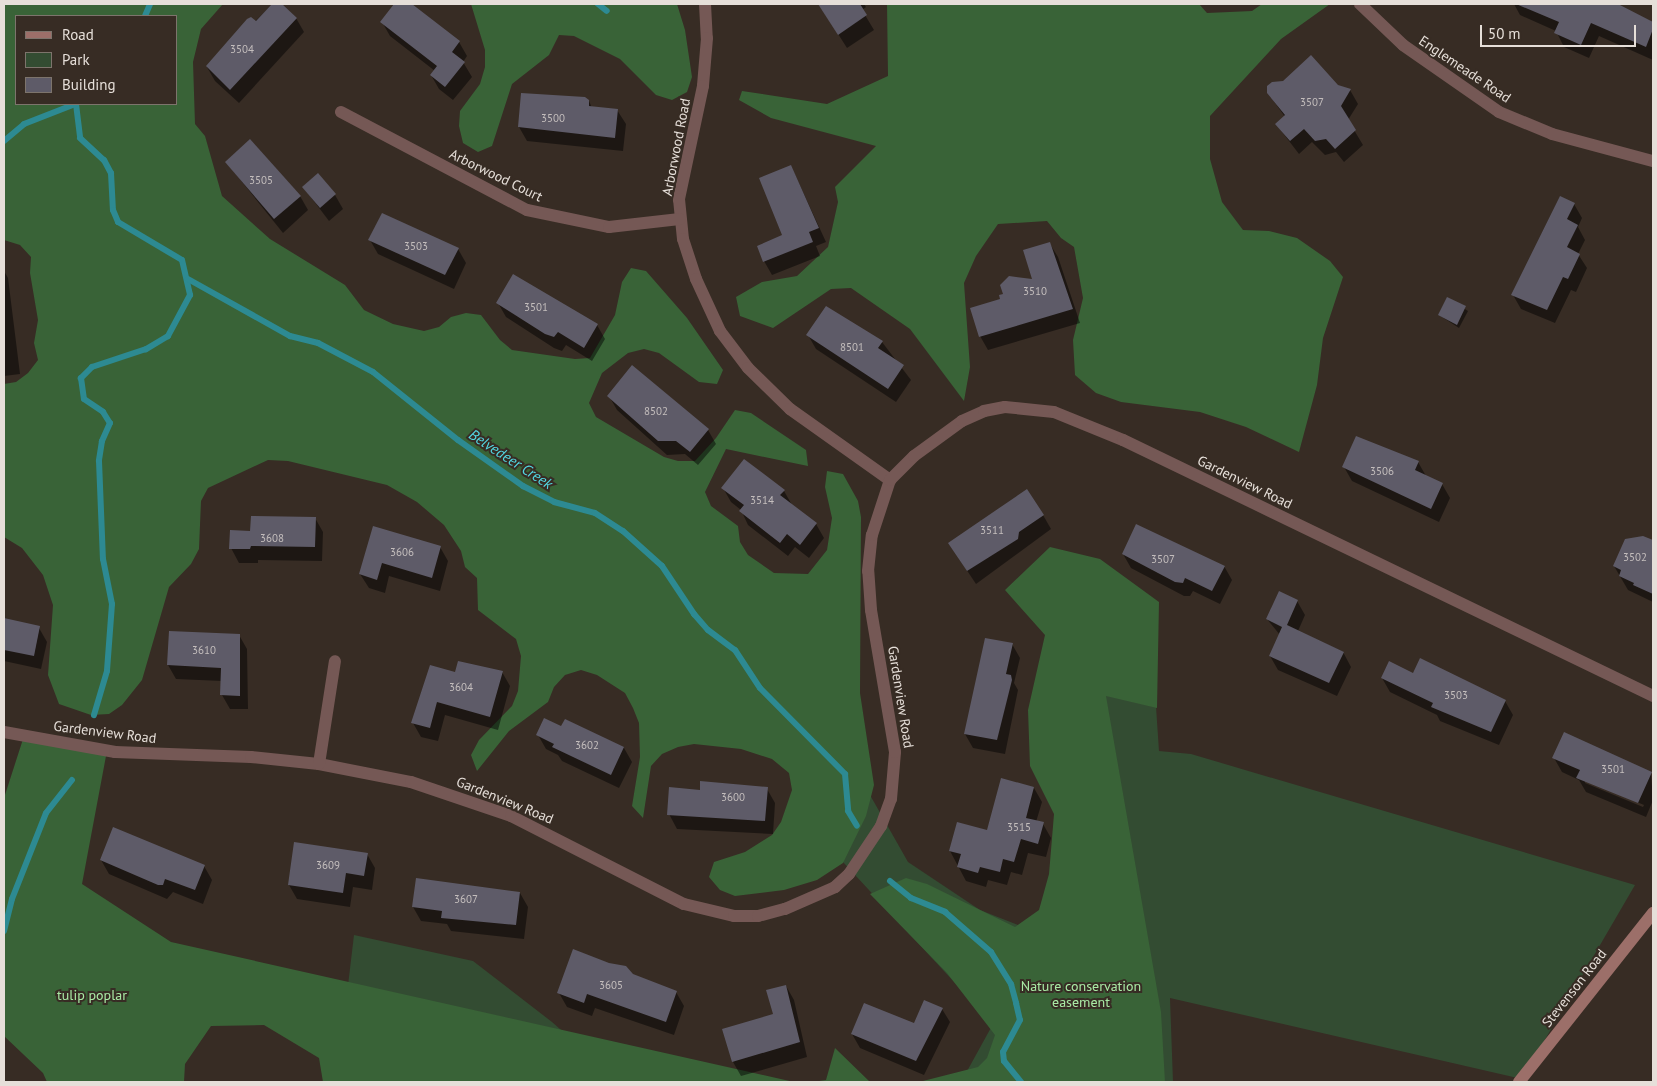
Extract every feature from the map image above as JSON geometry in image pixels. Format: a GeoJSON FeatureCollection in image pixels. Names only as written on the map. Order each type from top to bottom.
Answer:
{"type":"FeatureCollection","features":[{"type":"Feature","properties":{"kind":"street","name":"Arborwood Road"},"geometry":{"type":"LineString","coordinates":[[705,4],[708,38],[703,86],[687,153],[680,219],[696,279],[720,331],[748,368],[790,409],[890,480]]}},
{"type":"Feature","properties":{"kind":"street","name":"Englemeade Road"},"geometry":{"type":"LineString","coordinates":[[1360,4],[1403,45],[1498,112],[1552,134],[1653,161]]}},
{"type":"Feature","properties":{"kind":"street","name":"Arborwood Court"},"geometry":{"type":"LineString","coordinates":[[341,112],[527,210],[609,227],[680,219]]}},
{"type":"Feature","properties":{"kind":"street","name":"Gardenview Road"},"geometry":{"type":"LineString","coordinates":[[4,732],[115,752],[251,757],[319,764],[411,782],[511,816],[684,904],[734,916],[758,916],[810,900],[835,887],[866,853],[891,799],[895,752],[871,610],[868,571],[872,535],[890,480],[936,438],[984,411],[1006,407],[1054,412],[1123,440],[1653,696]]}},
{"type":"Feature","properties":{"kind":"street"},"geometry":{"type":"LineString","coordinates":[[319,764],[334,661]]}},
{"type":"Feature","properties":{"kind":"street","name":"Stevenson Road"},"geometry":{"type":"LineString","coordinates":[[1520,1082],[1653,913]]}},
{"type":"Feature","properties":{"kind":"green space"},"geometry":{"type":"Polygon","coordinates":[[[4,4],[223,4],[201,29],[193,62],[195,124],[205,136],[222,196],[270,239],[345,285],[364,310],[393,324],[424,331],[439,327],[451,317],[466,313],[481,315],[500,340],[512,350],[575,359],[590,358],[615,315],[622,282],[631,268],[646,271],[687,318],[723,370],[717,384],[699,382],[659,353],[644,349],[628,353],[602,373],[589,403],[596,417],[664,457],[678,461],[695,461],[716,438],[735,410],[751,413],[806,450],[808,466],[726,449],[705,492],[711,506],[738,526],[740,542],[748,555],[774,573],[808,574],[827,550],[832,518],[825,487],[827,471],[843,474],[858,501],[861,517],[860,693],[874,785],[866,816],[843,863],[817,880],[784,890],[735,896],[720,890],[709,877],[714,862],[745,852],[772,835],[781,822],[792,790],[789,773],[772,759],[741,749],[694,744],[678,747],[662,754],[651,766],[643,818],[632,806],[640,757],[639,723],[633,708],[625,693],[597,675],[581,670],[565,675],[554,687],[548,702],[509,731],[477,771],[471,755],[479,740],[512,706],[518,691],[521,656],[516,639],[478,610],[477,578],[465,567],[461,551],[444,525],[417,502],[387,485],[288,461],[268,460],[208,488],[201,501],[199,549],[191,564],[169,587],[142,680],[122,705],[109,714],[91,715],[59,704],[48,675],[53,605],[43,575],[22,548],[4,537],[4,384],[16,382],[28,373],[38,360],[34,343],[38,320],[30,273],[31,257],[20,245],[4,240],[4,4]]]}},
{"type":"Feature","properties":{"kind":"green space"},"geometry":{"type":"Polygon","coordinates":[[[471,4],[677,4],[685,30],[692,77],[687,92],[672,100],[656,95],[620,59],[574,36],[559,35],[549,55],[512,84],[492,146],[478,152],[463,143],[459,126],[460,111],[480,84],[485,67],[485,50],[471,4]]]}},
{"type":"Feature","properties":{"kind":"green space"},"geometry":{"type":"Polygon","coordinates":[[[887,4],[1199,4],[1207,13],[1252,11],[1262,4],[1330,4],[1281,39],[1210,116],[1210,159],[1222,202],[1243,230],[1269,231],[1297,238],[1330,261],[1343,277],[1323,338],[1317,385],[1299,452],[1246,427],[1200,412],[1121,402],[1096,393],[1075,375],[1073,340],[1083,298],[1074,247],[1061,238],[1047,221],[998,224],[976,256],[964,283],[970,367],[964,401],[910,329],[851,288],[831,289],[773,328],[740,316],[736,297],[762,282],[797,276],[828,247],[838,202],[835,187],[876,146],[771,118],[739,100],[742,91],[827,104],[888,76],[887,4]]]}},
{"type":"Feature","properties":{"kind":"green space","name":"Nature conservation easement"},"geometry":{"type":"Polygon","coordinates":[[[1050,547],[1100,559],[1159,602],[1157,708],[1106,696],[1161,1012],[1165,1082],[919,1082],[978,1067],[987,1058],[995,1035],[947,973],[870,894],[906,878],[927,884],[1015,927],[1039,910],[1049,874],[1054,814],[1030,766],[1028,710],[1045,635],[1005,590],[1050,547]]]}},
{"type":"Feature","properties":{"kind":"green space"},"geometry":{"type":"Polygon","coordinates":[[[1152,647],[1159,751],[1191,754],[1635,885],[1522,1079],[1170,998],[1173,1082],[919,1082],[966,1073],[993,1024],[831,849],[870,795],[908,862],[980,910],[1023,927],[1051,905],[1067,682],[1152,647]]]}},
{"type":"Feature","properties":{"kind":"green space","name":"tulip poplar"},"geometry":{"type":"Polygon","coordinates":[[[24,736],[106,756],[82,884],[171,942],[794,1082],[323,1082],[319,1058],[264,1025],[211,1026],[185,1064],[184,1082],[47,1082],[43,1073],[4,1036],[4,798],[24,736]]]}},
{"type":"Feature","properties":{"kind":"green space"},"geometry":{"type":"Polygon","coordinates":[[[354,935],[473,961],[552,1022],[602,1066],[340,1053],[354,935]]]}},
{"type":"Feature","properties":{"kind":"green space"},"geometry":{"type":"Polygon","coordinates":[[[835,1048],[870,1082],[812,1082],[826,1080],[835,1048]]]}},
{"type":"Feature","properties":{"kind":"building"},"geometry":{"type":"Polygon","coordinates":[[[272,4],[282,4],[297,18],[230,90],[206,66],[247,19],[251,17],[256,21],[272,4]]]}},
{"type":"Feature","properties":{"kind":"building"},"geometry":{"type":"Polygon","coordinates":[[[394,4],[412,4],[460,41],[452,52],[465,62],[445,87],[430,75],[437,66],[380,22],[394,4]]]}},
{"type":"Feature","properties":{"kind":"building"},"geometry":{"type":"Polygon","coordinates":[[[818,4],[860,4],[867,15],[838,35],[818,4]]]}},
{"type":"Feature","properties":{"kind":"building"},"geometry":{"type":"Polygon","coordinates":[[[1516,4],[1618,4],[1653,22],[1653,29],[1646,47],[1591,23],[1581,45],[1554,33],[1559,22],[1516,4]]]}},
{"type":"Feature","properties":{"kind":"building"},"geometry":{"type":"Polygon","coordinates":[[[1311,55],[1338,85],[1351,89],[1341,106],[1356,130],[1335,149],[1326,139],[1315,141],[1304,129],[1290,141],[1275,124],[1285,115],[1267,93],[1267,86],[1272,82],[1283,81],[1311,55]]]}},
{"type":"Feature","properties":{"kind":"building"},"geometry":{"type":"Polygon","coordinates":[[[521,93],[585,97],[589,100],[589,106],[618,109],[615,138],[518,127],[521,93]]]}},
{"type":"Feature","properties":{"kind":"building"},"geometry":{"type":"Polygon","coordinates":[[[250,139],[301,196],[274,219],[225,162],[250,139]]]}},
{"type":"Feature","properties":{"kind":"building"},"geometry":{"type":"Polygon","coordinates":[[[791,165],[819,228],[809,232],[813,242],[763,262],[757,246],[782,235],[759,178],[791,165]]]}},
{"type":"Feature","properties":{"kind":"building"},"geometry":{"type":"Polygon","coordinates":[[[318,173],[336,194],[320,208],[302,187],[318,173]]]}},
{"type":"Feature","properties":{"kind":"building"},"geometry":{"type":"Polygon","coordinates":[[[1560,196],[1575,203],[1567,219],[1578,225],[1567,247],[1580,254],[1568,279],[1563,277],[1547,310],[1511,295],[1560,196]]]}},
{"type":"Feature","properties":{"kind":"building"},"geometry":{"type":"Polygon","coordinates":[[[382,213],[459,248],[445,275],[368,240],[382,213]]]}},
{"type":"Feature","properties":{"kind":"building"},"geometry":{"type":"Polygon","coordinates":[[[1050,242],[1073,309],[979,337],[970,308],[1000,299],[999,295],[1003,294],[1000,285],[1009,276],[1032,279],[1023,250],[1050,242]]]}},
{"type":"Feature","properties":{"kind":"building"},"geometry":{"type":"Polygon","coordinates":[[[513,274],[598,324],[584,348],[558,332],[554,337],[545,334],[496,303],[513,274]]]}},
{"type":"Feature","properties":{"kind":"building"},"geometry":{"type":"Polygon","coordinates":[[[1447,297],[1466,306],[1457,325],[1438,315],[1447,297]]]}},
{"type":"Feature","properties":{"kind":"building"},"geometry":{"type":"Polygon","coordinates":[[[826,306],[883,341],[878,348],[904,365],[888,389],[806,335],[826,306]]]}},
{"type":"Feature","properties":{"kind":"building"},"geometry":{"type":"Polygon","coordinates":[[[632,365],[709,429],[690,452],[676,441],[658,441],[607,396],[632,365]]]}},
{"type":"Feature","properties":{"kind":"building"},"geometry":{"type":"Polygon","coordinates":[[[1356,436],[1419,461],[1415,470],[1443,483],[1431,509],[1342,467],[1356,436]]]}},
{"type":"Feature","properties":{"kind":"building"},"geometry":{"type":"Polygon","coordinates":[[[744,459],[785,490],[780,495],[817,523],[800,545],[787,534],[780,543],[739,511],[744,505],[721,488],[744,459]]]}},
{"type":"Feature","properties":{"kind":"building"},"geometry":{"type":"Polygon","coordinates":[[[1027,489],[1044,515],[1019,532],[1018,539],[967,571],[948,543],[1027,489]]]}},
{"type":"Feature","properties":{"kind":"building"},"geometry":{"type":"Polygon","coordinates":[[[251,516],[316,517],[315,547],[251,546],[250,549],[229,549],[230,530],[250,531],[251,516]]]}},
{"type":"Feature","properties":{"kind":"building"},"geometry":{"type":"Polygon","coordinates":[[[1136,524],[1225,566],[1212,591],[1185,578],[1183,583],[1175,582],[1122,554],[1136,524]]]}},
{"type":"Feature","properties":{"kind":"building"},"geometry":{"type":"Polygon","coordinates":[[[373,526],[441,546],[432,578],[382,563],[377,580],[359,574],[373,526]]]}},
{"type":"Feature","properties":{"kind":"building"},"geometry":{"type":"Polygon","coordinates":[[[1643,536],[1653,540],[1653,594],[1619,576],[1621,570],[1613,566],[1625,539],[1643,536]]]}},
{"type":"Feature","properties":{"kind":"building"},"geometry":{"type":"Polygon","coordinates":[[[1279,591],[1298,600],[1287,625],[1344,652],[1329,683],[1269,656],[1282,627],[1266,619],[1279,591]]]}},
{"type":"Feature","properties":{"kind":"building"},"geometry":{"type":"Polygon","coordinates":[[[4,618],[40,626],[34,656],[4,650],[4,618]]]}},
{"type":"Feature","properties":{"kind":"building"},"geometry":{"type":"Polygon","coordinates":[[[169,631],[240,634],[240,696],[220,695],[221,668],[167,665],[169,631]]]}},
{"type":"Feature","properties":{"kind":"building"},"geometry":{"type":"Polygon","coordinates":[[[985,638],[1013,643],[1006,674],[1011,675],[1012,680],[997,740],[964,734],[985,638]]]}},
{"type":"Feature","properties":{"kind":"building"},"geometry":{"type":"Polygon","coordinates":[[[1420,658],[1506,700],[1491,732],[1431,707],[1433,703],[1381,678],[1389,661],[1413,673],[1420,658]]]}},
{"type":"Feature","properties":{"kind":"building"},"geometry":{"type":"Polygon","coordinates":[[[458,661],[503,671],[490,717],[437,702],[430,728],[411,723],[430,665],[455,672],[458,661]]]}},
{"type":"Feature","properties":{"kind":"building"},"geometry":{"type":"Polygon","coordinates":[[[544,718],[561,726],[565,719],[624,747],[611,775],[552,747],[554,744],[536,735],[544,718]]]}},
{"type":"Feature","properties":{"kind":"building"},"geometry":{"type":"Polygon","coordinates":[[[1564,732],[1652,772],[1638,803],[1576,778],[1580,770],[1552,758],[1564,732]]]}},
{"type":"Feature","properties":{"kind":"building"},"geometry":{"type":"Polygon","coordinates":[[[1001,778],[1034,787],[1026,818],[1044,822],[1038,844],[1021,839],[1014,862],[1003,859],[1000,872],[980,867],[978,873],[957,867],[961,854],[949,851],[957,822],[987,830],[1001,778]]]}},
{"type":"Feature","properties":{"kind":"building"},"geometry":{"type":"Polygon","coordinates":[[[700,781],[768,787],[765,821],[667,815],[669,787],[700,790],[700,781]]]}},
{"type":"Feature","properties":{"kind":"building"},"geometry":{"type":"Polygon","coordinates":[[[113,827],[205,865],[195,890],[165,879],[163,885],[158,885],[100,860],[113,827]]]}},
{"type":"Feature","properties":{"kind":"building"},"geometry":{"type":"Polygon","coordinates":[[[294,842],[368,853],[364,876],[346,873],[343,893],[288,885],[294,842]]]}},
{"type":"Feature","properties":{"kind":"building"},"geometry":{"type":"Polygon","coordinates":[[[416,878],[520,892],[516,925],[441,918],[442,911],[412,907],[416,878]]]}},
{"type":"Feature","properties":{"kind":"building"},"geometry":{"type":"Polygon","coordinates":[[[573,949],[609,963],[626,966],[633,974],[677,991],[666,1022],[587,994],[584,1003],[557,993],[573,949]]]}},
{"type":"Feature","properties":{"kind":"building"},"geometry":{"type":"Polygon","coordinates":[[[786,985],[800,1042],[732,1062],[722,1029],[773,1014],[766,990],[786,985]]]}},
{"type":"Feature","properties":{"kind":"building"},"geometry":{"type":"Polygon","coordinates":[[[924,1000],[943,1008],[916,1061],[851,1034],[864,1003],[914,1023],[924,1000]]]}},
{"type":"Feature","properties":{"kind":"waterway"},"geometry":{"type":"LineString","coordinates":[[145,15],[150,4]]}},
{"type":"Feature","properties":{"kind":"waterway"},"geometry":{"type":"LineString","coordinates":[[598,4],[607,11]]}},
{"type":"Feature","properties":{"kind":"waterway"},"geometry":{"type":"LineString","coordinates":[[4,141],[24,124],[72,105]]}},
{"type":"Feature","properties":{"kind":"waterway"},"geometry":{"type":"LineString","coordinates":[[76,105],[80,138],[104,160],[111,173],[113,210],[118,222],[182,260],[190,295],[168,336],[146,349],[92,367],[81,378],[84,399],[103,412],[110,423],[102,441],[99,461],[103,559],[112,604],[107,671],[94,715]]}},
{"type":"Feature","properties":{"kind":"waterway","name":"Belvedeer Creek"},"geometry":{"type":"LineString","coordinates":[[188,279],[290,336],[318,343],[373,372],[458,440],[523,486],[554,502],[595,513],[623,531],[662,566],[694,614],[708,630],[735,650],[760,688],[845,774],[848,811],[857,826]]}},
{"type":"Feature","properties":{"kind":"waterway"},"geometry":{"type":"LineString","coordinates":[[4,931],[12,899],[46,813],[72,780]]}},
{"type":"Feature","properties":{"kind":"waterway","name":"Belvedeer Creek"},"geometry":{"type":"LineString","coordinates":[[890,881],[911,898],[945,912],[991,952],[1011,984],[1020,1020],[1003,1052],[1004,1061],[1021,1082]]}}]}
